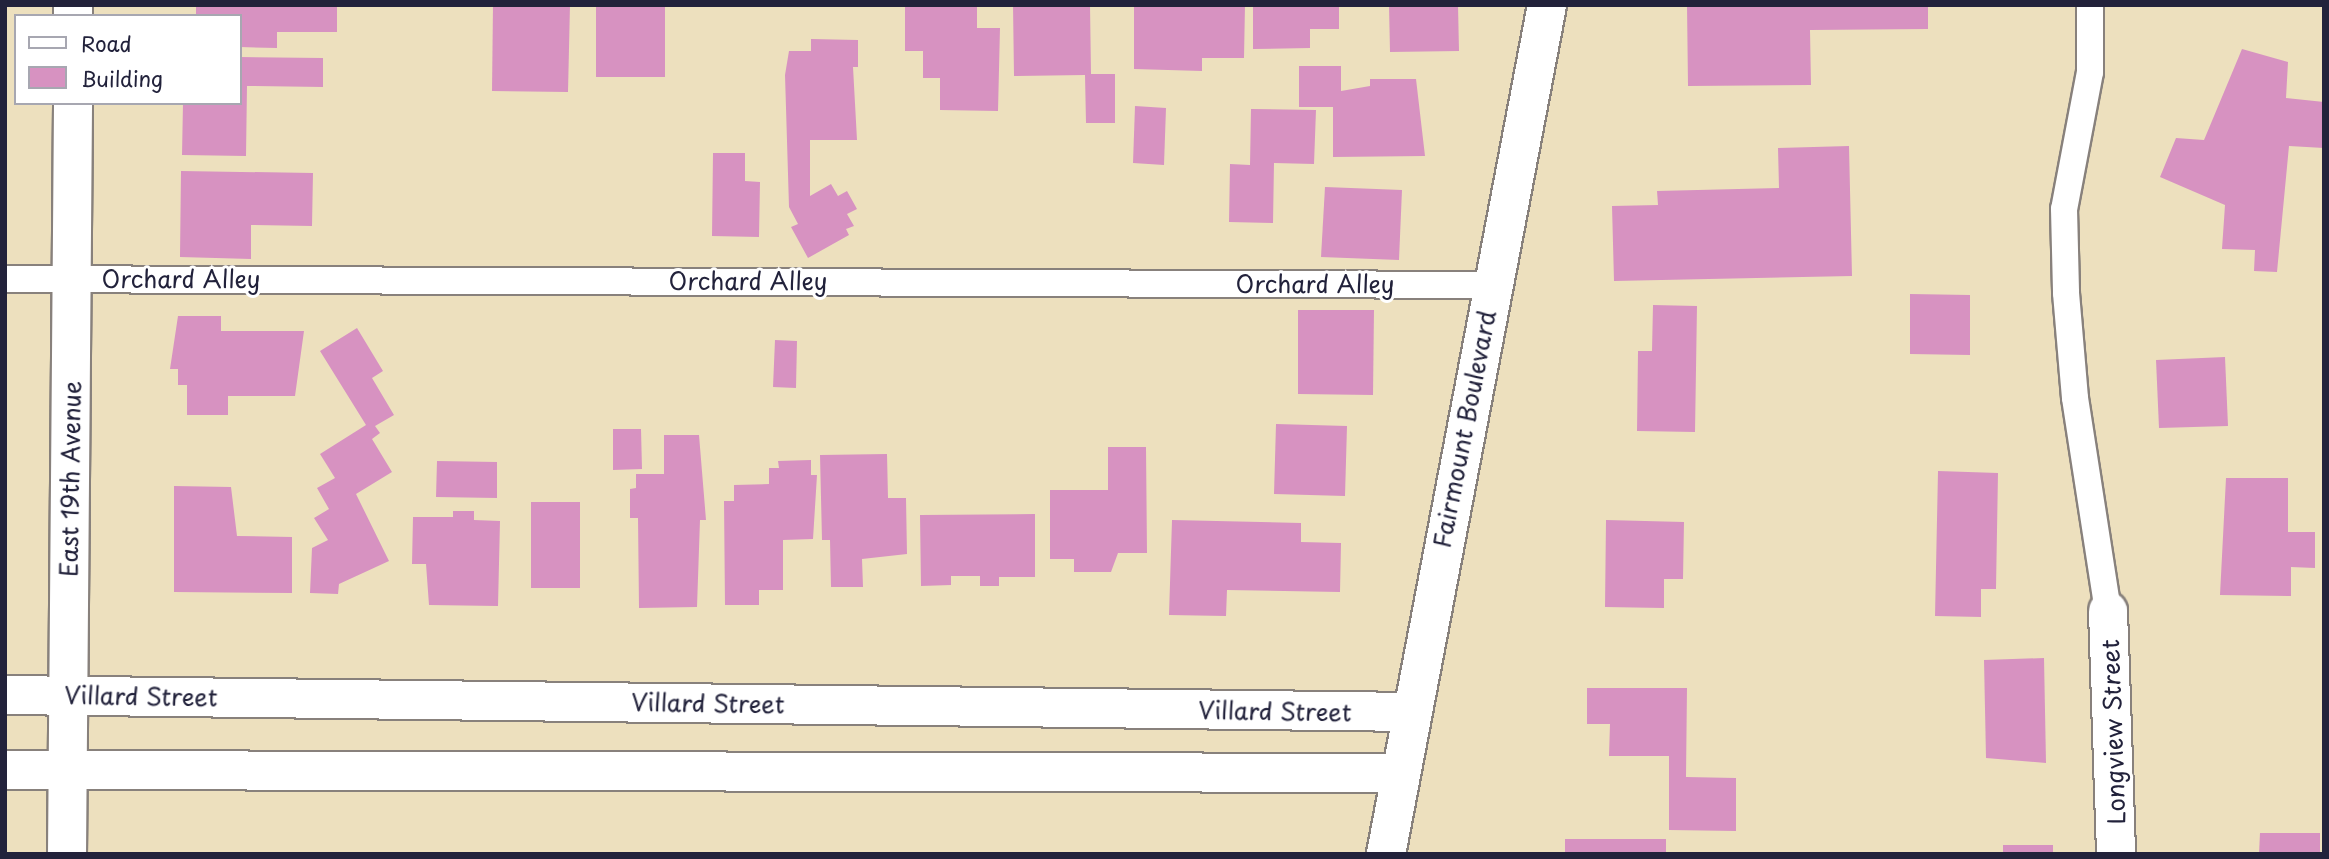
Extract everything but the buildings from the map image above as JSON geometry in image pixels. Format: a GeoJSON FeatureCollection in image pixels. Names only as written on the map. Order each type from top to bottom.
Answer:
{"type":"FeatureCollection","features":[{"type":"Feature","properties":{"kind":"street","name":"Fairmount Boulevard"},"geometry":{"type":"LineString","coordinates":[[1386,854],[1491,285],[1547,5]]}},
{"type":"Feature","properties":{"kind":"street","name":"East 19th Avenue"},"geometry":{"type":"LineString","coordinates":[[67,854],[73,105]]}},
{"type":"Feature","properties":{"kind":"street","name":"Longview Street"},"geometry":{"type":"LineString","coordinates":[[2108,611],[2116,854]]}},
{"type":"Feature","properties":{"kind":"street","name":"Villard Street"},"geometry":{"type":"LineString","coordinates":[[5,695],[1411,712]]}},
{"type":"Feature","properties":{"kind":"street"},"geometry":{"type":"LineString","coordinates":[[5,770],[1400,774]]}},
{"type":"Feature","properties":{"kind":"lane"},"geometry":{"type":"LineString","coordinates":[[2090,5],[2090,72],[2064,209],[2066,293],[2075,398],[2108,611]]}},
{"type":"Feature","properties":{"kind":"lane","name":"Orchard Alley"},"geometry":{"type":"LineString","coordinates":[[5,279],[1491,285]]}}]}
